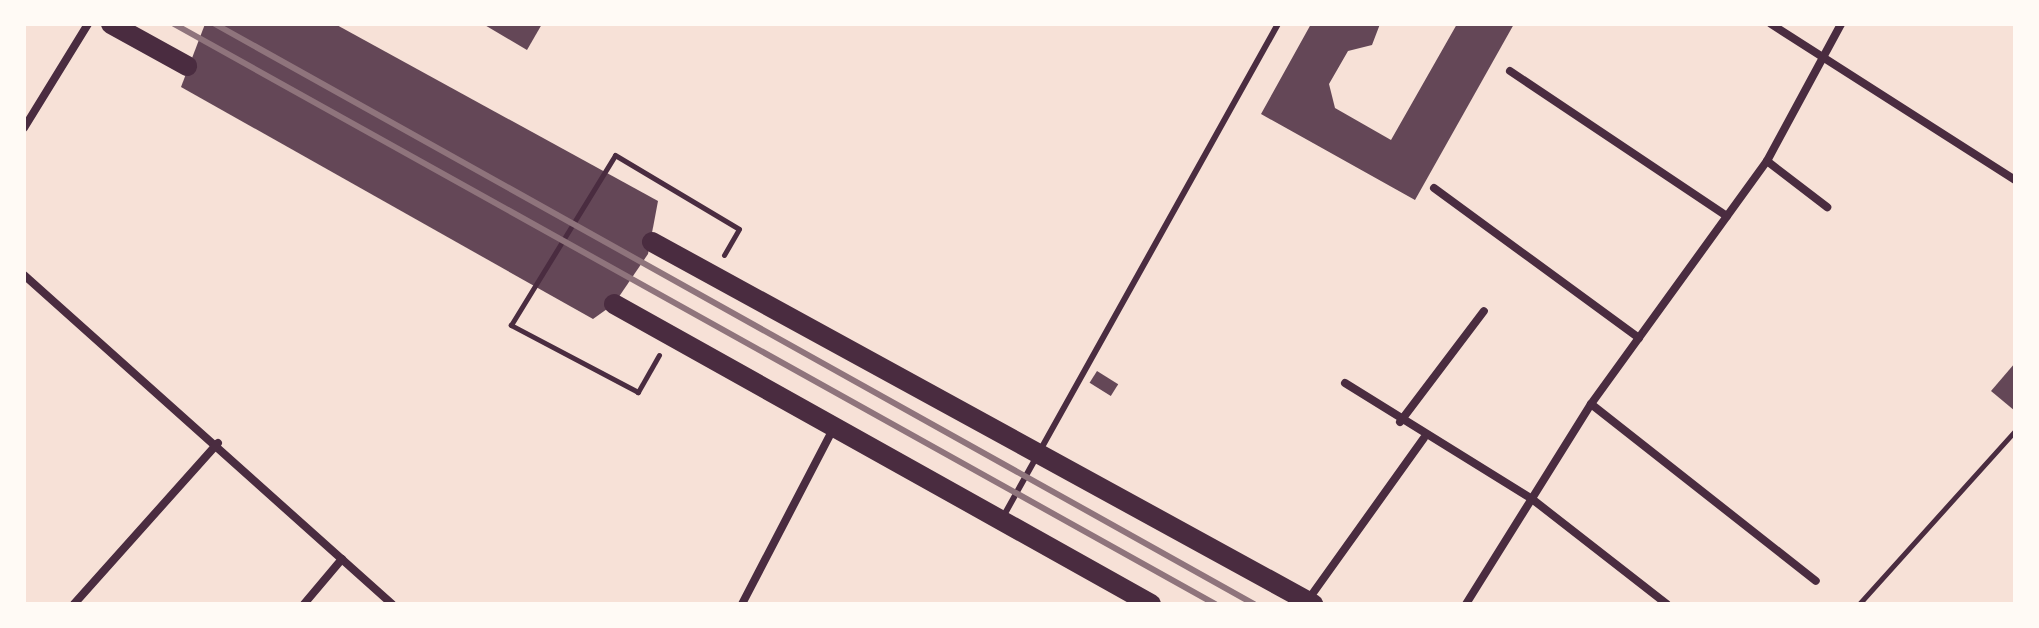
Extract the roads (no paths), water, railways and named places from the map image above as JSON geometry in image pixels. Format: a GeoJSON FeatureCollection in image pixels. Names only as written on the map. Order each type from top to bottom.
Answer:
{"type":"FeatureCollection","features":[{"type":"Feature","properties":{"kind":"main road"},"geometry":{"type":"LineString","coordinates":[[111,24],[187,66]]}},
{"type":"Feature","properties":{"kind":"main road"},"geometry":{"type":"LineString","coordinates":[[652,242],[1036,456],[1310,603]]}},
{"type":"Feature","properties":{"kind":"main road"},"geometry":{"type":"LineString","coordinates":[[614,304],[1151,604]]}},
{"type":"Feature","properties":{"kind":"street"},"geometry":{"type":"LineString","coordinates":[[24,128],[88,24]]}},
{"type":"Feature","properties":{"kind":"street"},"geometry":{"type":"LineString","coordinates":[[1771,24],[1825,60],[1866,78],[2015,180]]}},
{"type":"Feature","properties":{"kind":"street"},"geometry":{"type":"LineString","coordinates":[[1466,604],[1591,404],[1767,161],[1825,60],[1841,24]]}},
{"type":"Feature","properties":{"kind":"street"},"geometry":{"type":"LineString","coordinates":[[1510,71],[1727,216]]}},
{"type":"Feature","properties":{"kind":"street"},"geometry":{"type":"LineString","coordinates":[[1767,161],[1827,207]]}},
{"type":"Feature","properties":{"kind":"street"},"geometry":{"type":"LineString","coordinates":[[1434,188],[1639,338]]}},
{"type":"Feature","properties":{"kind":"street"},"geometry":{"type":"LineString","coordinates":[[24,275],[218,443],[392,604]]}},
{"type":"Feature","properties":{"kind":"street"},"geometry":{"type":"LineString","coordinates":[[1400,422],[1484,311]]}},
{"type":"Feature","properties":{"kind":"street"},"geometry":{"type":"LineString","coordinates":[[1345,383],[1424,438],[1532,499],[1667,604]]}},
{"type":"Feature","properties":{"kind":"street"},"geometry":{"type":"LineString","coordinates":[[1591,404],[1816,581]]}},
{"type":"Feature","properties":{"kind":"street"},"geometry":{"type":"LineString","coordinates":[[742,604],[834,429]]}},
{"type":"Feature","properties":{"kind":"street"},"geometry":{"type":"LineString","coordinates":[[1310,603],[1424,438]]}},
{"type":"Feature","properties":{"kind":"street"},"geometry":{"type":"LineString","coordinates":[[74,604],[218,443]]}},
{"type":"Feature","properties":{"kind":"street"},"geometry":{"type":"LineString","coordinates":[[304,604],[342,559]]}},
{"type":"Feature","properties":{"kind":"lane"},"geometry":{"type":"LineString","coordinates":[[1000,522],[1278,24]]}},
{"type":"Feature","properties":{"kind":"railway"},"geometry":{"type":"LineString","coordinates":[[174,24],[1215,604]]}},
{"type":"Feature","properties":{"kind":"railway"},"geometry":{"type":"LineString","coordinates":[[215,24],[1254,604]]}}]}
